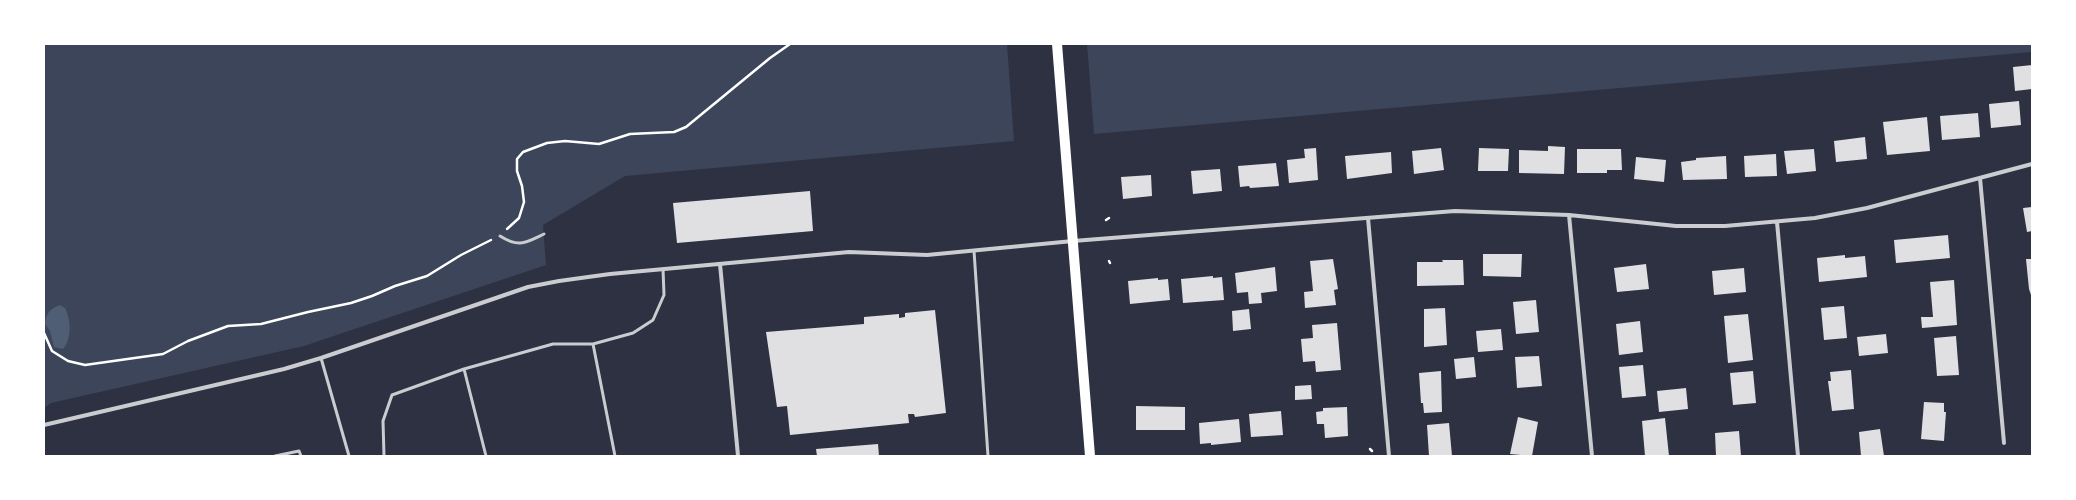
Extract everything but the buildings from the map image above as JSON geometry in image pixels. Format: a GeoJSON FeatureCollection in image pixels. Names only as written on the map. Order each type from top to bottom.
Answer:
{"type":"FeatureCollection","features":[{"type":"Feature","properties":{"kind":"main road"},"geometry":{"type":"LineString","coordinates":[[1057,44],[1090,456]]}},
{"type":"Feature","properties":{"kind":"street"},"geometry":{"type":"LineString","coordinates":[[44,425],[246,378],[321,358],[528,287],[566,280],[663,269],[849,252],[920,255],[1073,241],[1455,211],[1569,215],[1693,226],[1725,226],[1777,222],[1867,208],[2032,164]]}},
{"type":"Feature","properties":{"kind":"street"},"geometry":{"type":"LineString","coordinates":[[1980,178],[2004,443]]}},
{"type":"Feature","properties":{"kind":"street"},"geometry":{"type":"LineString","coordinates":[[1569,215],[1592,456]]}},
{"type":"Feature","properties":{"kind":"street"},"geometry":{"type":"LineString","coordinates":[[1368,218],[1389,456]]}},
{"type":"Feature","properties":{"kind":"street"},"geometry":{"type":"LineString","coordinates":[[1777,222],[1798,456]]}},
{"type":"Feature","properties":{"kind":"street"},"geometry":{"type":"LineString","coordinates":[[720,264],[738,456]]}},
{"type":"Feature","properties":{"kind":"lane"},"geometry":{"type":"LineString","coordinates":[[500,236],[511,243],[524,244],[544,234]]}},
{"type":"Feature","properties":{"kind":"lane"},"geometry":{"type":"LineString","coordinates":[[974,251],[988,456]]}},
{"type":"Feature","properties":{"kind":"lane"},"geometry":{"type":"LineString","coordinates":[[384,456],[383,421],[392,395],[464,370],[553,344],[593,344],[633,333],[653,320],[664,294],[663,269]]}},
{"type":"Feature","properties":{"kind":"lane"},"geometry":{"type":"LineString","coordinates":[[593,344],[615,456]]}},
{"type":"Feature","properties":{"kind":"lane"},"geometry":{"type":"LineString","coordinates":[[321,358],[349,456]]}},
{"type":"Feature","properties":{"kind":"lane"},"geometry":{"type":"LineString","coordinates":[[464,370],[486,456]]}},
{"type":"Feature","properties":{"kind":"lane"},"geometry":{"type":"LineString","coordinates":[[275,456],[299,451],[301,456]]}},
{"type":"Feature","properties":{"kind":"path"},"geometry":{"type":"LineString","coordinates":[[44,333],[52,351],[68,361],[85,365],[163,354],[188,341],[228,326],[261,324],[372,296],[395,286],[427,276],[461,255],[500,236],[519,218],[524,202],[522,186],[517,171],[517,159],[523,152],[547,143],[565,141],[598,144],[630,134],[674,132],[686,127],[770,58],[790,44]]}},
{"type":"Feature","properties":{"kind":"shaded area"},"geometry":{"type":"Polygon","coordinates":[[[44,44],[1007,44],[1014,141],[625,176],[543,225],[546,265],[304,346],[51,403],[44,408],[44,44]]]}},
{"type":"Feature","properties":{"kind":"shaded area"},"geometry":{"type":"Polygon","coordinates":[[[1087,44],[2032,44],[2032,52],[1094,134],[1087,44]]]}},
{"type":"Feature","properties":{"kind":"shaded area"},"geometry":{"type":"Polygon","coordinates":[[[60,305],[65,308],[70,329],[68,340],[63,349],[54,347],[50,331],[45,324],[46,317],[49,312],[53,308],[60,305]]]}}]}
